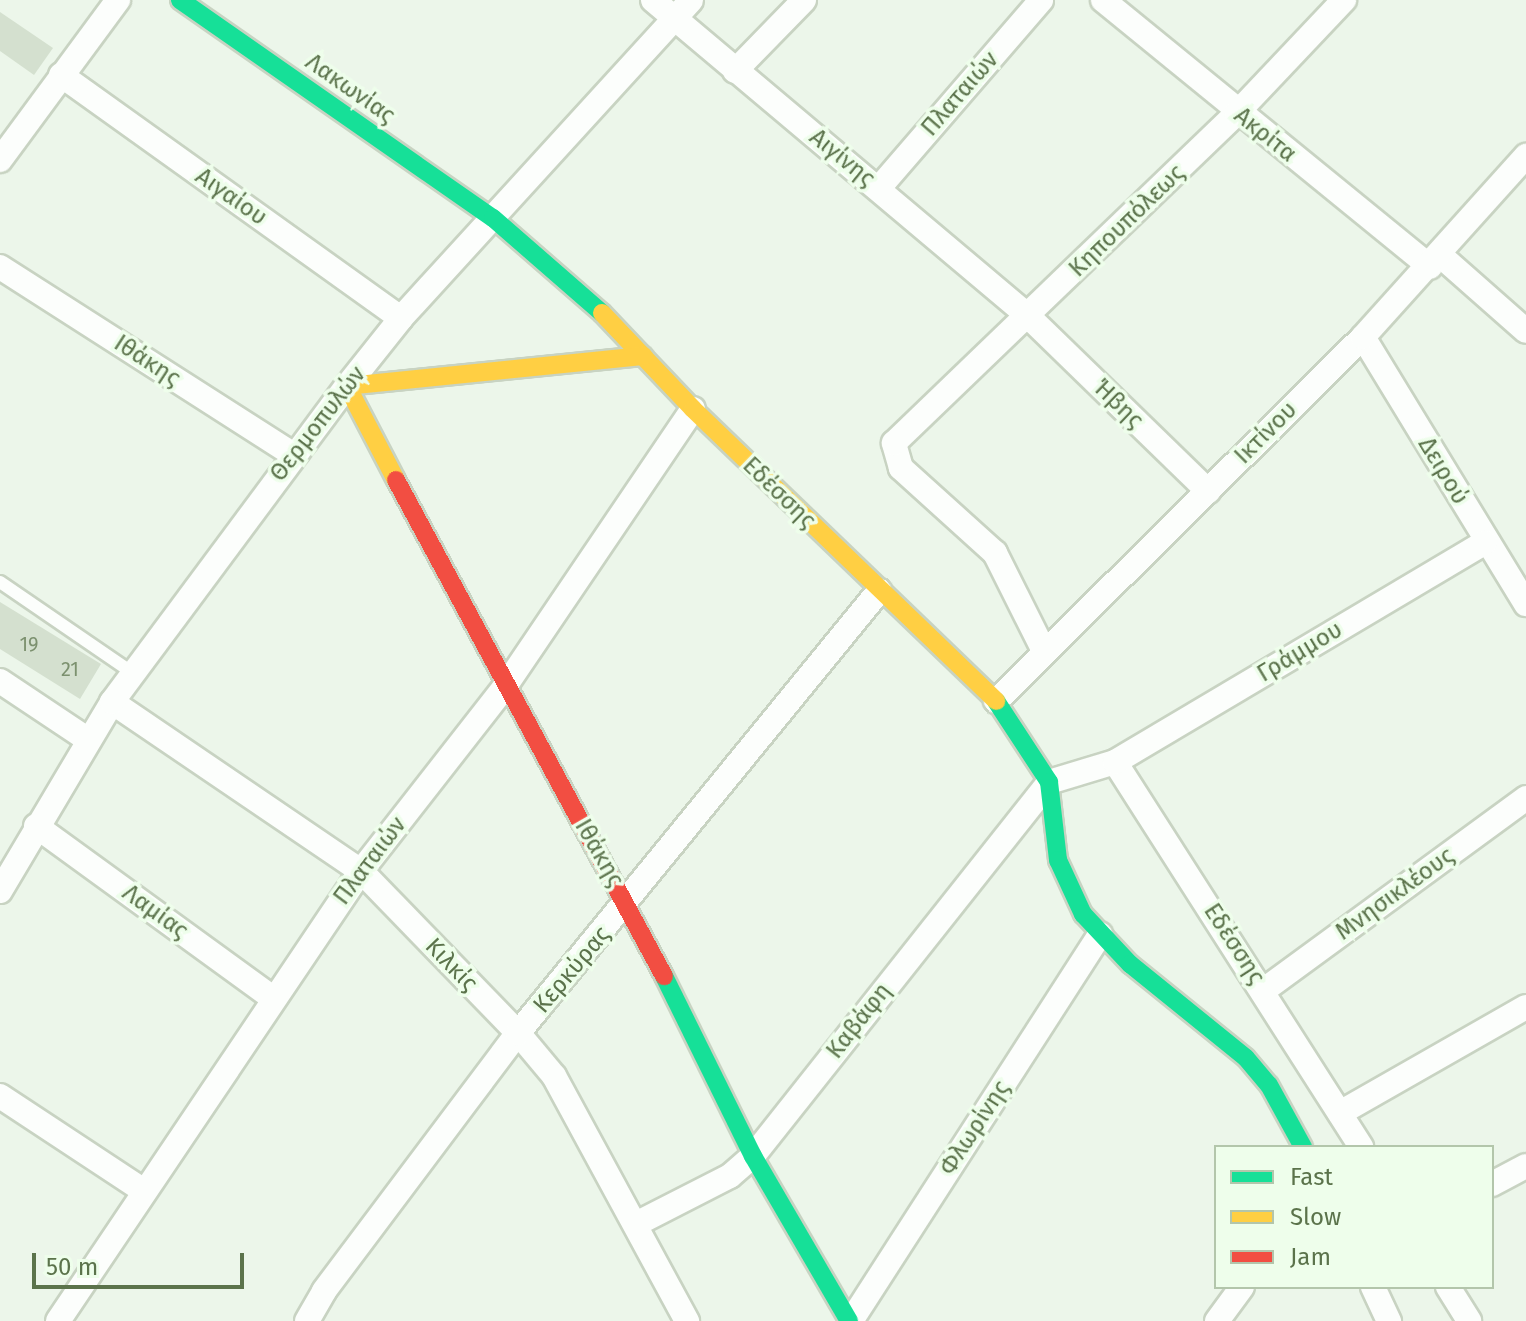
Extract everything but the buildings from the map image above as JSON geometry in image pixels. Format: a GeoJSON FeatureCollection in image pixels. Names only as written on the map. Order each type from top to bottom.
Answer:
{"type":"FeatureCollection","features":[{"type":"Feature","properties":{"kind":"street"},"geometry":{"type":"LineString","coordinates":[[0,160],[118,0]]}},
{"type":"Feature","properties":{"kind":"street","name":"Λακωνίας"},"geometry":{"type":"LineString","coordinates":[[180,0],[493,218]]}},
{"type":"Feature","properties":{"kind":"street","name":"Αιγίνης"},"geometry":{"type":"LineString","coordinates":[[653,0],[1029,317]]}},
{"type":"Feature","properties":{"kind":"street","name":"Θερμοπυλών"},"geometry":{"type":"LineString","coordinates":[[0,891],[87,739],[112,702],[347,386],[401,318],[691,0]]}},
{"type":"Feature","properties":{"kind":"street"},"geometry":{"type":"LineString","coordinates":[[735,71],[804,0]]}},
{"type":"Feature","properties":{"kind":"street","name":"Πλαταιών"},"geometry":{"type":"LineString","coordinates":[[879,188],[1041,0]]}},
{"type":"Feature","properties":{"kind":"street","name":"Ακρίτα"},"geometry":{"type":"LineString","coordinates":[[1103,0],[1237,113],[1526,331]]}},
{"type":"Feature","properties":{"kind":"street","name":"Κηπουπόλεως"},"geometry":{"type":"LineString","coordinates":[[1044,651],[995,553],[901,468],[894,443],[1029,317],[1237,113],[1344,0]]}},
{"type":"Feature","properties":{"kind":"street","name":"Αιγαίου"},"geometry":{"type":"LineString","coordinates":[[61,75],[401,318]]}},
{"type":"Feature","properties":{"kind":"street","name":"Ικτίνου"},"geometry":{"type":"LineString","coordinates":[[996,701],[1363,337],[1435,262],[1526,156]]}},
{"type":"Feature","properties":{"kind":"street","name":"Εδέσσης"},"geometry":{"type":"LineString","coordinates":[[493,218],[595,306],[693,409],[996,701],[1049,782],[1058,860],[1070,890],[1100,934],[1246,1058],[1269,1085],[1302,1145]]}},
{"type":"Feature","properties":{"kind":"street","name":"Ιθάκης"},"geometry":{"type":"LineString","coordinates":[[0,267],[294,455]]}},
{"type":"Feature","properties":{"kind":"street","name":"Ήβης"},"geometry":{"type":"LineString","coordinates":[[1029,317],[1208,491]]}},
{"type":"Feature","properties":{"kind":"street","name":"Δειρού"},"geometry":{"type":"LineString","coordinates":[[1363,337],[1485,542],[1526,604]]}},
{"type":"Feature","properties":{"kind":"street"},"geometry":{"type":"LineString","coordinates":[[347,386],[643,356]]}},
{"type":"Feature","properties":{"kind":"street","name":"Ιθάκης"},"geometry":{"type":"LineString","coordinates":[[347,386],[504,688],[628,904],[753,1156],[850,1321]]}},
{"type":"Feature","properties":{"kind":"street","name":"Πλαταιών"},"geometry":{"type":"LineString","coordinates":[[58,1321],[361,871],[504,688],[693,409]]}},
{"type":"Feature","properties":{"kind":"street","name":"Γράμμου"},"geometry":{"type":"LineString","coordinates":[[1115,762],[1485,542]]}},
{"type":"Feature","properties":{"kind":"street","name":"Κερκύρας"},"geometry":{"type":"LineString","coordinates":[[307,1321],[324,1291],[518,1033],[628,904],[879,591]]}},
{"type":"Feature","properties":{"kind":"street"},"geometry":{"type":"LineString","coordinates":[[0,681],[87,739]]}},
{"type":"Feature","properties":{"kind":"street","name":"Κιλκίς"},"geometry":{"type":"LineString","coordinates":[[112,702],[361,871],[518,1033],[554,1076],[638,1223],[687,1321]]}},
{"type":"Feature","properties":{"kind":"street"},"geometry":{"type":"LineString","coordinates":[[1049,782],[1115,762]]}},
{"type":"Feature","properties":{"kind":"street","name":"Εδέσσης"},"geometry":{"type":"LineString","coordinates":[[1115,762],[1264,990],[1360,1145]]}},
{"type":"Feature","properties":{"kind":"street","name":"Καβάφη"},"geometry":{"type":"LineString","coordinates":[[638,1223],[730,1176],[753,1156],[1049,782]]}},
{"type":"Feature","properties":{"kind":"street","name":"Μνησικλέους"},"geometry":{"type":"LineString","coordinates":[[1264,990],[1526,798]]}},
{"type":"Feature","properties":{"kind":"street","name":"Λαμίας"},"geometry":{"type":"LineString","coordinates":[[36,826],[273,998]]}},
{"type":"Feature","properties":{"kind":"street","name":"Φλωρίνης"},"geometry":{"type":"LineString","coordinates":[[850,1321],[1100,934]]}},
{"type":"Feature","properties":{"kind":"street"},"geometry":{"type":"LineString","coordinates":[[1340,1113],[1526,1007]]}},
{"type":"Feature","properties":{"kind":"street"},"geometry":{"type":"LineString","coordinates":[[0,1096],[144,1191]]}},
{"type":"Feature","properties":{"kind":"street"},"geometry":{"type":"LineString","coordinates":[[1494,1183],[1526,1166]]}},
{"type":"Feature","properties":{"kind":"street"},"geometry":{"type":"LineString","coordinates":[[1217,1321],[1241,1289]]}},
{"type":"Feature","properties":{"kind":"street"},"geometry":{"type":"LineString","coordinates":[[1374,1289],[1389,1321]]}},
{"type":"Feature","properties":{"kind":"street"},"geometry":{"type":"LineString","coordinates":[[1449,1289],[1469,1321]]}},
{"type":"Feature","properties":{"kind":"lane"},"geometry":{"type":"LineString","coordinates":[[0,582],[133,673]]}},
{"type":"Feature","properties":{"kind":"traffic: fast"},"geometry":{"type":"LineString","coordinates":[[180,0],[493,218],[602,313]]}},
{"type":"Feature","properties":{"kind":"traffic: fast"},"geometry":{"type":"LineString","coordinates":[[996,701],[1049,782],[1058,860],[1083,914],[1130,964],[1246,1058],[1269,1085],[1302,1145]]}},
{"type":"Feature","properties":{"kind":"traffic: fast"},"geometry":{"type":"LineString","coordinates":[[664,976],[753,1156],[849,1321]]}},
{"type":"Feature","properties":{"kind":"traffic: slow"},"geometry":{"type":"LineString","coordinates":[[602,313],[693,409],[996,701]]}},
{"type":"Feature","properties":{"kind":"traffic: slow"},"geometry":{"type":"LineString","coordinates":[[396,480],[347,386],[643,356]]}},
{"type":"Feature","properties":{"kind":"traffic: jam"},"geometry":{"type":"LineString","coordinates":[[396,480],[664,976]]}}]}
